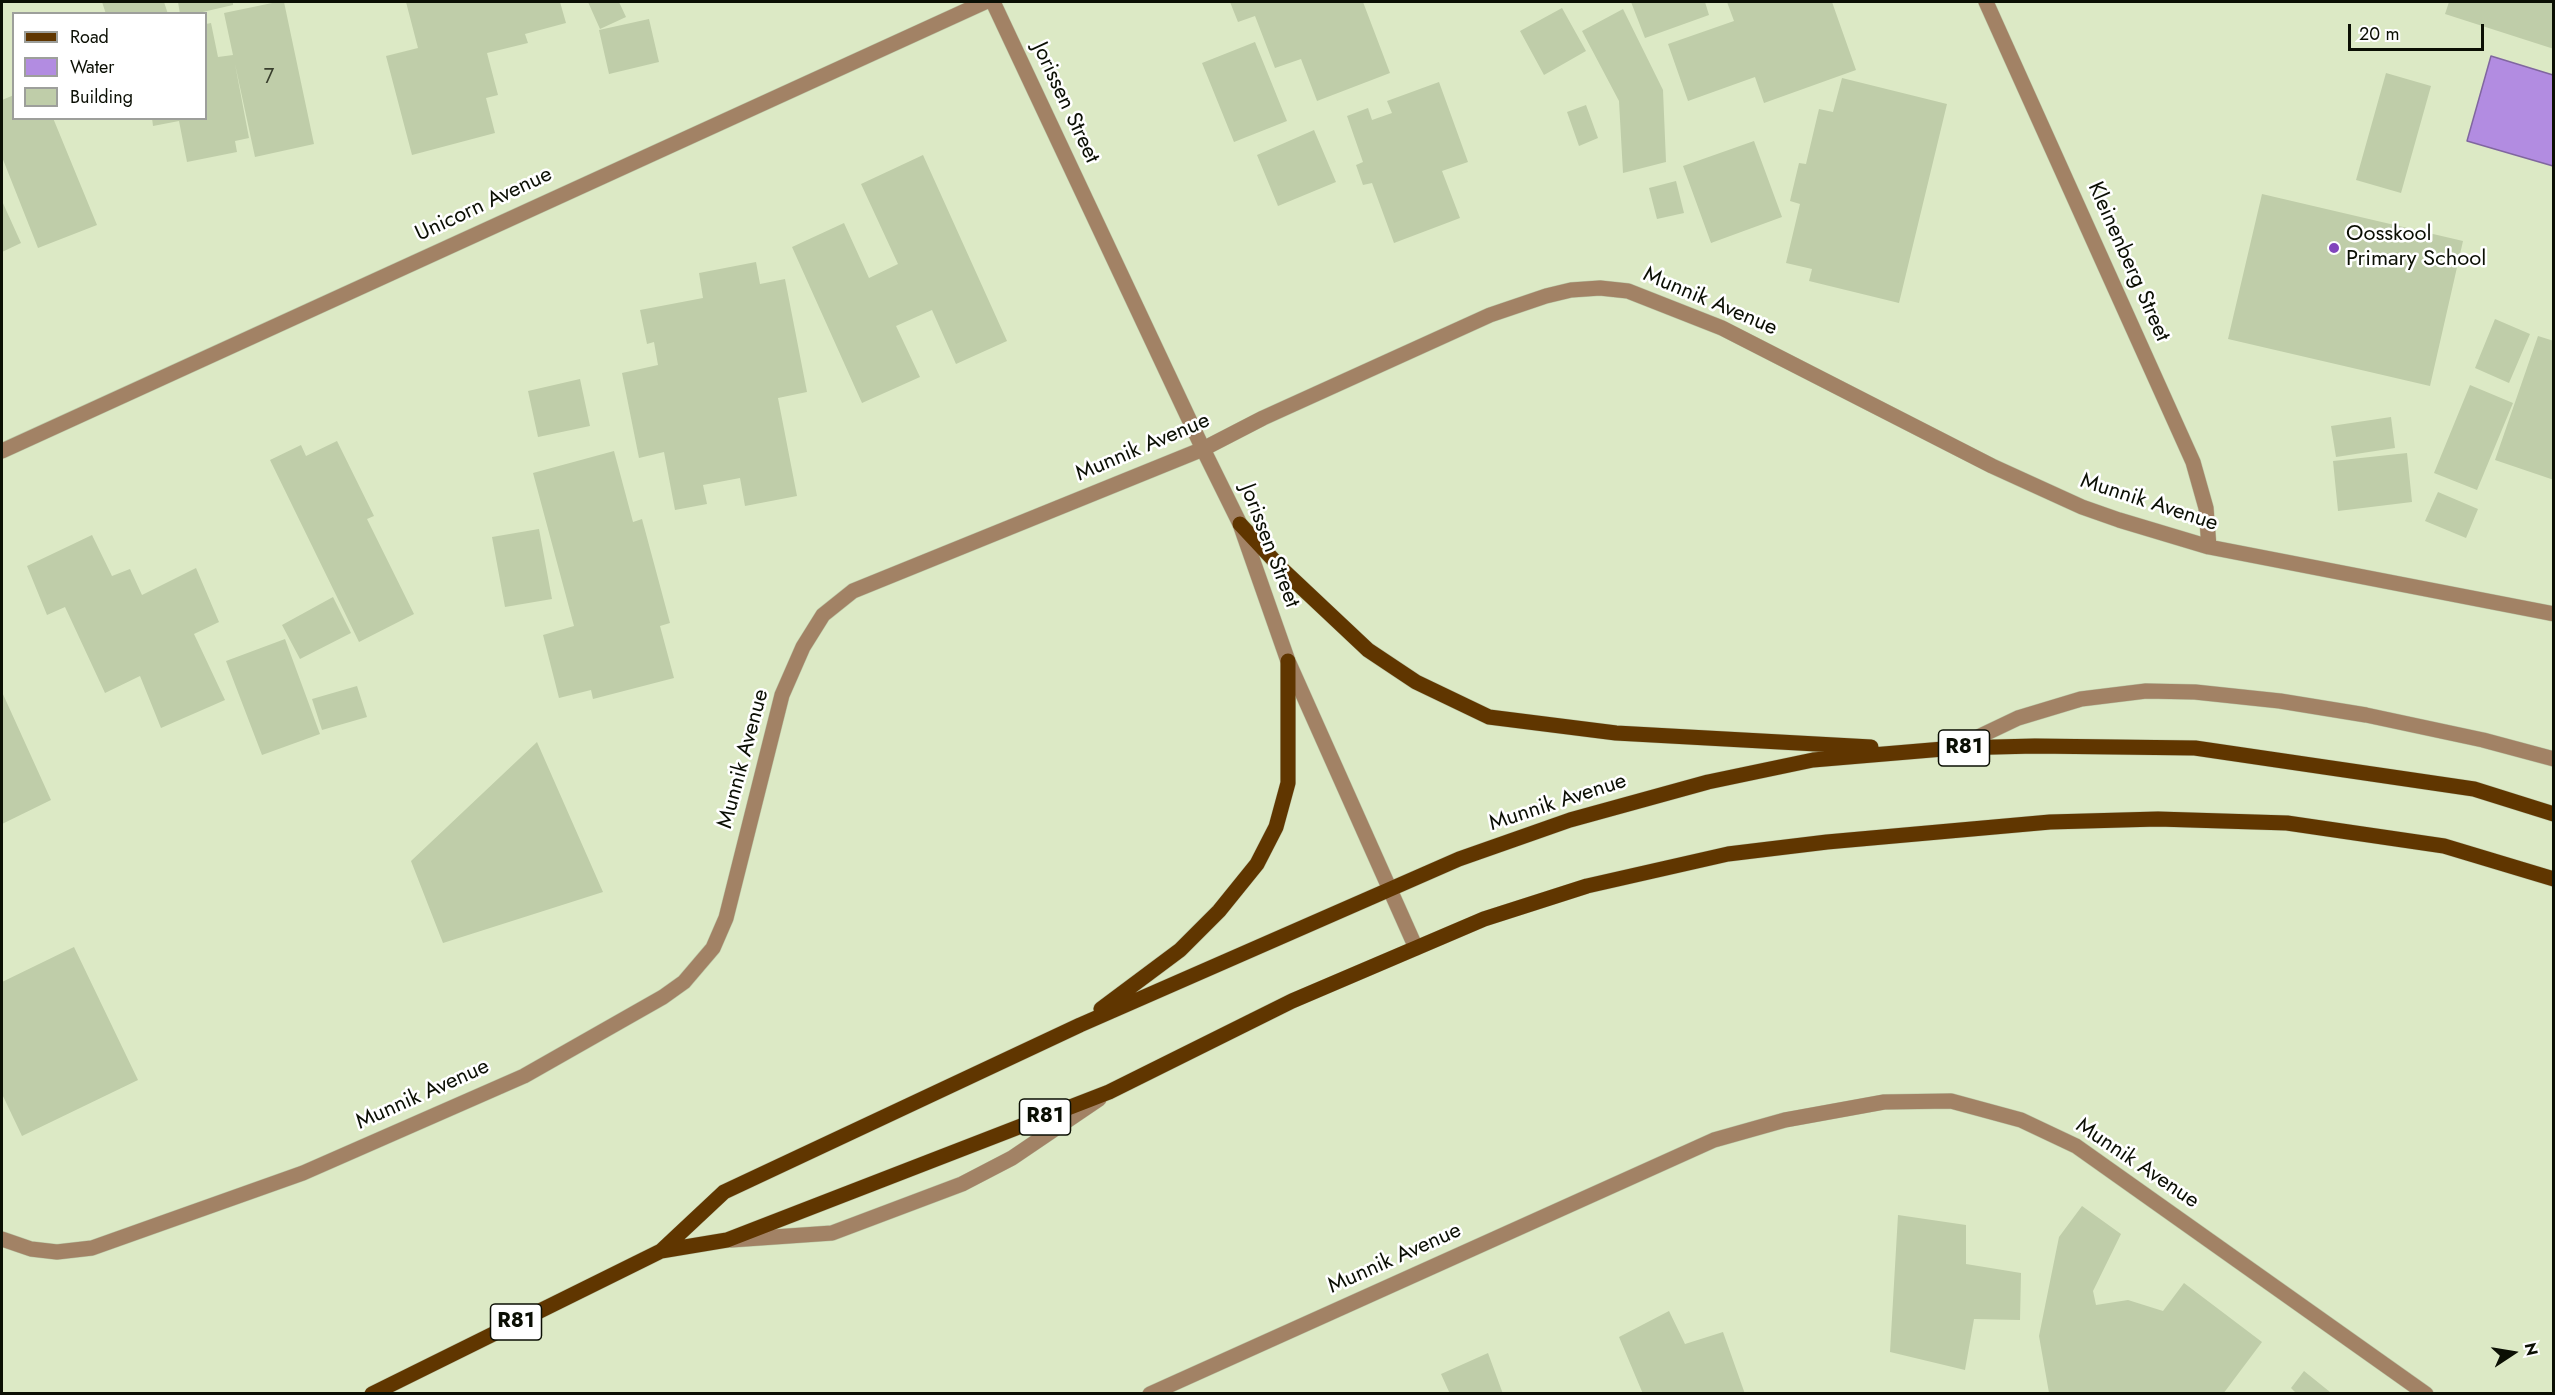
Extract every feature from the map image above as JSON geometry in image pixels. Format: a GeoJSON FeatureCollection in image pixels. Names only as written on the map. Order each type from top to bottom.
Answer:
{"type":"FeatureCollection","features":[{"type":"Feature","properties":{"kind":"main road"},"geometry":{"type":"LineString","coordinates":[[1240,524],[1282,570],[1368,650],[1416,682],[1489,717],[1616,733],[1920,751]]}},
{"type":"Feature","properties":{"kind":"main road"},"geometry":{"type":"LineString","coordinates":[[1080,1025],[1180,950],[1219,911],[1257,864],[1276,827],[1288,783],[1288,661]]}},
{"type":"Feature","properties":{"kind":"main road","name":"Munnik Avenue"},"geometry":{"type":"LineString","coordinates":[[372,1394],[661,1251],[724,1192],[1080,1025],[1459,859],[1570,820],[1708,782],[1814,760],[1955,748],[2035,746],[2196,748],[2474,789],[2553,814]]}},
{"type":"Feature","properties":{"kind":"main road","name":"Munnik Avenue"},"geometry":{"type":"LineString","coordinates":[[661,1251],[727,1240],[1109,1092],[1292,1001],[1484,919],[1587,886],[1728,854],[1827,842],[2050,822],[2158,819],[2287,823],[2444,846],[2553,879]]}},
{"type":"Feature","properties":{"kind":"street","name":"Unicorn Avenue"},"geometry":{"type":"LineString","coordinates":[[2,451],[985,2]]}},
{"type":"Feature","properties":{"kind":"street","name":"Jorissen Street"},"geometry":{"type":"LineString","coordinates":[[993,2],[1240,524],[1288,661],[1416,948]]}},
{"type":"Feature","properties":{"kind":"street","name":"Kleinenberg Street"},"geometry":{"type":"LineString","coordinates":[[1986,2],[2193,462],[2206,508],[2209,547]]}},
{"type":"Feature","properties":{"kind":"street","name":"Munnik Avenue"},"geometry":{"type":"LineString","coordinates":[[2,1239],[31,1249],[57,1252],[92,1248],[303,1173],[524,1076],[663,997],[684,982],[713,948],[726,918],[782,694],[803,647],[824,615],[853,591],[1203,449],[1263,418],[1490,315],[1571,290],[1600,288],[1628,291],[1722,328],[1992,466],[2082,507],[2209,547],[2553,614]]}},
{"type":"Feature","properties":{"kind":"street"},"geometry":{"type":"LineString","coordinates":[[1955,748],[2018,718],[2081,699],[2146,691],[2165,691],[2280,701],[2366,715],[2483,740],[2553,759]]}},
{"type":"Feature","properties":{"kind":"street"},"geometry":{"type":"LineString","coordinates":[[727,1240],[832,1233],[962,1184],[1012,1158],[1109,1092]]}},
{"type":"Feature","properties":{"kind":"street","name":"Munnik Avenue"},"geometry":{"type":"LineString","coordinates":[[1150,1394],[1714,1140],[1785,1120],[1884,1102],[1951,1101],[2020,1120],[2076,1146],[2426,1394]]}},
{"type":"Feature","properties":{"kind":"water"},"geometry":{"type":"Polygon","coordinates":[[[2491,56],[2553,75],[2553,166],[2467,141],[2491,56]]]}},
{"type":"Feature","properties":{"kind":"building"},"geometry":{"type":"Polygon","coordinates":[[[102,2],[164,2],[167,12],[105,12],[102,2]]]}},
{"type":"Feature","properties":{"kind":"building"},"geometry":{"type":"Polygon","coordinates":[[[178,2],[233,2],[233,5],[203,12],[180,12],[178,2]]]}},
{"type":"Feature","properties":{"kind":"building"},"geometry":{"type":"Polygon","coordinates":[[[284,2],[314,144],[255,157],[235,64],[249,138],[235,141],[237,152],[187,162],[179,121],[153,126],[152,120],[207,120],[207,24],[211,23],[218,57],[233,55],[224,13],[284,2]]]}},
{"type":"Feature","properties":{"kind":"building"},"geometry":{"type":"Polygon","coordinates":[[[406,2],[560,2],[566,23],[525,34],[528,43],[487,53],[498,95],[486,98],[495,133],[412,155],[386,56],[418,48],[406,2]]]}},
{"type":"Feature","properties":{"kind":"building"},"geometry":{"type":"Polygon","coordinates":[[[588,2],[619,2],[626,17],[600,29],[588,2]]]}},
{"type":"Feature","properties":{"kind":"building"},"geometry":{"type":"Polygon","coordinates":[[[1230,2],[1363,2],[1390,73],[1317,101],[1301,59],[1275,68],[1255,16],[1238,22],[1230,2]]]}},
{"type":"Feature","properties":{"kind":"building"},"geometry":{"type":"Polygon","coordinates":[[[1631,2],[1705,2],[1709,15],[1645,38],[1631,2]]]}},
{"type":"Feature","properties":{"kind":"building"},"geometry":{"type":"Polygon","coordinates":[[[1727,2],[1832,2],[1856,70],[1764,103],[1755,77],[1688,101],[1668,44],[1734,21],[1727,2]]]}},
{"type":"Feature","properties":{"kind":"building"},"geometry":{"type":"Polygon","coordinates":[[[2449,2],[2554,2],[2554,49],[2445,14],[2449,2]]]}},
{"type":"Feature","properties":{"kind":"building"},"geometry":{"type":"Polygon","coordinates":[[[1562,8],[1586,51],[1544,75],[1520,31],[1562,8]]]}},
{"type":"Feature","properties":{"kind":"building"},"geometry":{"type":"Polygon","coordinates":[[[1623,9],[1663,90],[1666,162],[1623,173],[1619,101],[1582,31],[1623,9]]]}},
{"type":"Feature","properties":{"kind":"building"},"geometry":{"type":"Polygon","coordinates":[[[649,19],[659,62],[609,74],[599,30],[649,19]]]}},
{"type":"Feature","properties":{"kind":"building"},"geometry":{"type":"Polygon","coordinates":[[[1255,42],[1287,121],[1234,142],[1202,63],[1255,42]]]}},
{"type":"Feature","properties":{"kind":"building"},"geometry":{"type":"Polygon","coordinates":[[[2386,73],[2431,86],[2401,193],[2356,180],[2386,73]]]}},
{"type":"Feature","properties":{"kind":"building"},"geometry":{"type":"Polygon","coordinates":[[[1842,78],[1947,104],[1899,303],[1809,281],[1812,269],[1786,263],[1800,204],[1790,201],[1799,163],[1806,164],[1819,109],[1833,112],[1842,78]]]}},
{"type":"Feature","properties":{"kind":"building"},"geometry":{"type":"Polygon","coordinates":[[[1439,82],[1468,162],[1442,171],[1460,218],[1394,243],[1372,183],[1363,185],[1356,165],[1363,162],[1347,116],[1368,108],[1372,120],[1392,113],[1387,101],[1439,82]]]}},
{"type":"Feature","properties":{"kind":"building"},"geometry":{"type":"Polygon","coordinates":[[[12,96],[12,120],[54,120],[97,225],[38,248],[2,157],[2,100],[12,96]]]}},
{"type":"Feature","properties":{"kind":"building"},"geometry":{"type":"Polygon","coordinates":[[[1586,105],[1598,138],[1579,146],[1567,112],[1586,105]]]}},
{"type":"Feature","properties":{"kind":"building"},"geometry":{"type":"Polygon","coordinates":[[[1314,130],[1336,182],[1278,206],[1257,155],[1314,130]]]}},
{"type":"Feature","properties":{"kind":"building"},"geometry":{"type":"Polygon","coordinates":[[[1754,141],[1782,217],[1711,243],[1683,166],[1754,141]]]}},
{"type":"Feature","properties":{"kind":"building"},"geometry":{"type":"Polygon","coordinates":[[[923,155],[1007,341],[956,364],[932,310],[896,326],[920,377],[862,403],[792,247],[844,223],[869,278],[898,264],[861,184],[923,155]]]}},
{"type":"Feature","properties":{"kind":"building"},"geometry":{"type":"Polygon","coordinates":[[[1676,181],[1684,213],[1657,219],[1649,188],[1676,181]]]}},
{"type":"Feature","properties":{"kind":"building"},"geometry":{"type":"Polygon","coordinates":[[[2262,194],[2463,241],[2430,386],[2228,339],[2262,194]]]}},
{"type":"Feature","properties":{"kind":"building"},"geometry":{"type":"Polygon","coordinates":[[[2,201],[21,243],[2,252],[2,201]]]}},
{"type":"Feature","properties":{"kind":"building"},"geometry":{"type":"Polygon","coordinates":[[[756,262],[760,284],[785,279],[807,392],[778,398],[797,496],[745,506],[740,478],[703,485],[707,504],[675,510],[664,452],[639,458],[622,373],[658,365],[654,342],[647,344],[640,310],[703,298],[699,273],[756,262]]]}},
{"type":"Feature","properties":{"kind":"building"},"geometry":{"type":"Polygon","coordinates":[[[2495,319],[2530,334],[2509,383],[2475,368],[2495,319]]]}},
{"type":"Feature","properties":{"kind":"building"},"geometry":{"type":"Polygon","coordinates":[[[2538,336],[2554,341],[2554,480],[2495,460],[2538,336]]]}},
{"type":"Feature","properties":{"kind":"building"},"geometry":{"type":"Polygon","coordinates":[[[580,379],[590,426],[538,437],[528,391],[580,379]]]}},
{"type":"Feature","properties":{"kind":"building"},"geometry":{"type":"Polygon","coordinates":[[[2470,385],[2513,403],[2477,490],[2434,473],[2470,385]]]}},
{"type":"Feature","properties":{"kind":"building"},"geometry":{"type":"Polygon","coordinates":[[[2391,417],[2395,448],[2336,457],[2331,426],[2391,417]]]}},
{"type":"Feature","properties":{"kind":"building"},"geometry":{"type":"Polygon","coordinates":[[[337,441],[374,516],[367,519],[414,614],[359,642],[270,460],[301,445],[306,456],[337,441]]]}},
{"type":"Feature","properties":{"kind":"building"},"geometry":{"type":"Polygon","coordinates":[[[614,451],[633,522],[642,519],[670,623],[660,626],[674,678],[593,699],[591,690],[559,698],[543,635],[574,626],[533,473],[614,451]]]}},
{"type":"Feature","properties":{"kind":"building"},"geometry":{"type":"Polygon","coordinates":[[[2407,453],[2412,502],[2338,511],[2333,461],[2407,453]]]}},
{"type":"Feature","properties":{"kind":"building"},"geometry":{"type":"Polygon","coordinates":[[[2438,492],[2478,509],[2466,538],[2425,521],[2438,492]]]}},
{"type":"Feature","properties":{"kind":"building"},"geometry":{"type":"Polygon","coordinates":[[[539,529],[552,599],[505,607],[492,537],[539,529]]]}},
{"type":"Feature","properties":{"kind":"building"},"geometry":{"type":"Polygon","coordinates":[[[92,535],[112,576],[130,569],[142,595],[196,568],[219,622],[194,634],[225,700],[161,728],[140,676],[105,693],[65,607],[47,615],[27,566],[92,535]]]}},
{"type":"Feature","properties":{"kind":"building"},"geometry":{"type":"Polygon","coordinates":[[[333,597],[351,633],[300,659],[282,625],[333,597]]]}},
{"type":"Feature","properties":{"kind":"building"},"geometry":{"type":"Polygon","coordinates":[[[285,639],[320,734],[262,755],[226,661],[285,639]]]}},
{"type":"Feature","properties":{"kind":"building"},"geometry":{"type":"Polygon","coordinates":[[[357,686],[367,717],[322,730],[312,699],[357,686]]]}},
{"type":"Feature","properties":{"kind":"building"},"geometry":{"type":"Polygon","coordinates":[[[2,692],[51,800],[2,824],[2,692]]]}},
{"type":"Feature","properties":{"kind":"building"},"geometry":{"type":"Polygon","coordinates":[[[537,742],[603,892],[443,943],[411,861],[537,742]]]}},
{"type":"Feature","properties":{"kind":"building"},"geometry":{"type":"Polygon","coordinates":[[[74,947],[138,1080],[22,1136],[2,1094],[2,982],[74,947]]]}},
{"type":"Feature","properties":{"kind":"building"},"geometry":{"type":"Polygon","coordinates":[[[2082,1206],[2121,1234],[2093,1291],[2096,1305],[2128,1300],[2163,1311],[2184,1283],[2262,1342],[2223,1394],[2049,1393],[2039,1336],[2059,1237],[2082,1206]]]}},
{"type":"Feature","properties":{"kind":"building"},"geometry":{"type":"Polygon","coordinates":[[[1898,1215],[1966,1225],[1966,1264],[2021,1273],[2020,1320],[1974,1319],[1965,1370],[1890,1352],[1898,1215]]]}},
{"type":"Feature","properties":{"kind":"building"},"geometry":{"type":"Polygon","coordinates":[[[1669,1311],[1685,1344],[1723,1332],[1745,1394],[1643,1394],[1619,1337],[1669,1311]]]}},
{"type":"Feature","properties":{"kind":"building"},"geometry":{"type":"Polygon","coordinates":[[[1488,1353],[1503,1394],[1450,1394],[1441,1374],[1488,1353]]]}},
{"type":"Feature","properties":{"kind":"building"},"geometry":{"type":"Polygon","coordinates":[[[2304,1371],[2330,1392],[2329,1394],[2297,1394],[2291,1388],[2304,1371]]]}},
{"type":"Feature","properties":{"kind":"place","name":"Oosskool Primary School"},"geometry":{"type":"Point","coordinates":[2334,248]}}]}
